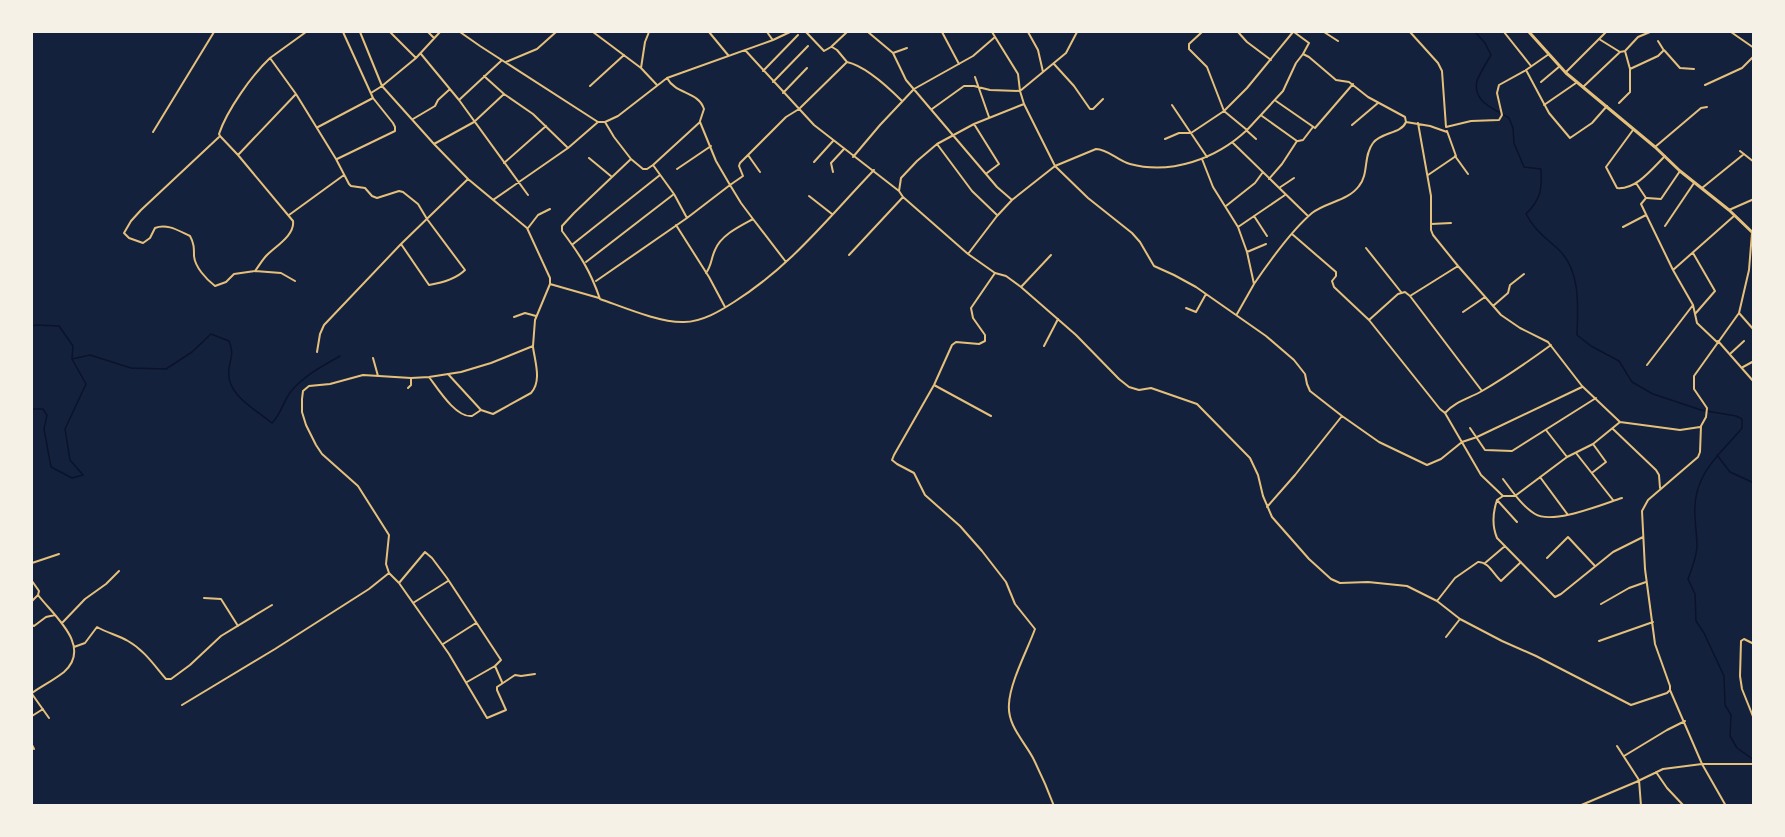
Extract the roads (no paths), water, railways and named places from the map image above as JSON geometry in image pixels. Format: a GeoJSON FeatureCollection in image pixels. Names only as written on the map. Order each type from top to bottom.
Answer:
{"type":"FeatureCollection","features":[{"type":"Feature","properties":{"kind":"main road"},"geometry":{"type":"LineString","coordinates":[[1529,32],[1566,73],[1655,147],[1694,183],[1729,210],[1753,234]]}},
{"type":"Feature","properties":{"kind":"street"},"geometry":{"type":"LineString","coordinates":[[153,132],[214,32]]}},
{"type":"Feature","properties":{"kind":"street"},"geometry":{"type":"LineString","coordinates":[[295,281],[281,273],[255,271],[234,274],[226,282],[215,285],[204,277],[196,262],[194,243],[190,236],[166,226],[159,226],[143,243],[129,238],[124,233],[130,221],[220,136],[220,131],[256,70],[306,32]]}},
{"type":"Feature","properties":{"kind":"street"},"geometry":{"type":"LineString","coordinates":[[336,159],[395,131],[396,128],[373,99],[343,32]]}},
{"type":"Feature","properties":{"kind":"street"},"geometry":{"type":"LineString","coordinates":[[360,32],[382,86],[468,179],[527,228],[550,278],[550,284],[536,316],[533,346],[537,377],[531,393],[493,414],[481,410],[448,374]]}},
{"type":"Feature","properties":{"kind":"street"},"geometry":{"type":"LineString","coordinates":[[390,32],[417,58]]}},
{"type":"Feature","properties":{"kind":"street"},"geometry":{"type":"LineString","coordinates":[[428,32],[434,39]]}},
{"type":"Feature","properties":{"kind":"street"},"geometry":{"type":"LineString","coordinates":[[371,93],[417,58],[440,32]]}},
{"type":"Feature","properties":{"kind":"street"},"geometry":{"type":"LineString","coordinates":[[460,32],[598,122],[605,123],[618,116],[667,78],[790,32]]}},
{"type":"Feature","properties":{"kind":"street"},"geometry":{"type":"LineString","coordinates":[[506,62],[537,49],[556,32]]}},
{"type":"Feature","properties":{"kind":"street"},"geometry":{"type":"LineString","coordinates":[[593,32],[641,69],[657,86]]}},
{"type":"Feature","properties":{"kind":"street"},"geometry":{"type":"LineString","coordinates":[[641,69],[649,32]]}},
{"type":"Feature","properties":{"kind":"street"},"geometry":{"type":"LineString","coordinates":[[709,32],[728,56]]}},
{"type":"Feature","properties":{"kind":"street"},"geometry":{"type":"LineString","coordinates":[[767,32],[773,40]]}},
{"type":"Feature","properties":{"kind":"street"},"geometry":{"type":"LineString","coordinates":[[806,32],[823,51],[831,47],[847,32]]}},
{"type":"Feature","properties":{"kind":"street"},"geometry":{"type":"LineString","coordinates":[[868,32],[894,53],[906,80],[986,174],[1012,200]]}},
{"type":"Feature","properties":{"kind":"street"},"geometry":{"type":"LineString","coordinates":[[942,32],[960,64]]}},
{"type":"Feature","properties":{"kind":"street"},"geometry":{"type":"LineString","coordinates":[[992,32],[1017,74],[1024,104],[1055,166],[1088,198],[1132,233],[1154,266],[1184,280],[1237,314],[1266,336],[1294,360],[1305,374],[1310,391],[1342,417],[1379,442],[1427,465],[1441,459],[1462,442],[1477,437],[1582,386]]}},
{"type":"Feature","properties":{"kind":"street"},"geometry":{"type":"LineString","coordinates":[[1028,32],[1038,50],[1043,72]]}},
{"type":"Feature","properties":{"kind":"street"},"geometry":{"type":"LineString","coordinates":[[932,110],[962,87],[1020,91],[1070,49],[1077,32]]}},
{"type":"Feature","properties":{"kind":"street"},"geometry":{"type":"LineString","coordinates":[[1202,32],[1189,44],[1189,49],[1207,67],[1224,111],[1256,139]]}},
{"type":"Feature","properties":{"kind":"street"},"geometry":{"type":"LineString","coordinates":[[1238,32],[1247,42],[1271,60]]}},
{"type":"Feature","properties":{"kind":"street"},"geometry":{"type":"LineString","coordinates":[[968,254],[1012,200],[1055,166],[1096,149],[1103,150],[1119,160],[1151,168],[1164,168],[1202,159],[1233,143],[1275,101],[1309,43],[1294,32],[1247,88],[1224,111],[1191,132],[1165,139]]}},
{"type":"Feature","properties":{"kind":"street"},"geometry":{"type":"LineString","coordinates":[[1324,32],[1338,41]]}},
{"type":"Feature","properties":{"kind":"street"},"geometry":{"type":"LineString","coordinates":[[1410,32],[1438,63],[1442,71],[1447,132],[1455,156],[1468,174]]}},
{"type":"Feature","properties":{"kind":"street"},"geometry":{"type":"LineString","coordinates":[[1504,32],[1532,66]]}},
{"type":"Feature","properties":{"kind":"street"},"geometry":{"type":"LineString","coordinates":[[1566,73],[1606,32]]}},
{"type":"Feature","properties":{"kind":"street"},"geometry":{"type":"LineString","coordinates":[[1584,87],[1638,37],[1650,32]]}},
{"type":"Feature","properties":{"kind":"street"},"geometry":{"type":"LineString","coordinates":[[1731,32],[1754,48]]}},
{"type":"Feature","properties":{"kind":"street"},"geometry":{"type":"LineString","coordinates":[[763,71],[798,35]]}},
{"type":"Feature","properties":{"kind":"street"},"geometry":{"type":"LineString","coordinates":[[853,157],[914,89],[973,56],[995,37]]}},
{"type":"Feature","properties":{"kind":"street"},"geometry":{"type":"LineString","coordinates":[[1599,39],[1620,52]]}},
{"type":"Feature","properties":{"kind":"street"},"geometry":{"type":"LineString","coordinates":[[1658,41],[1680,68],[1694,69]]}},
{"type":"Feature","properties":{"kind":"street"},"geometry":{"type":"LineString","coordinates":[[773,82],[808,46]]}},
{"type":"Feature","properties":{"kind":"street"},"geometry":{"type":"LineString","coordinates":[[831,47],[848,62],[863,69],[885,85],[902,101]]}},
{"type":"Feature","properties":{"kind":"street"},"geometry":{"type":"LineString","coordinates":[[894,53],[907,48]]}},
{"type":"Feature","properties":{"kind":"street"},"geometry":{"type":"LineString","coordinates":[[745,50],[814,125],[853,157],[874,170],[968,254],[994,273],[1006,276],[1021,288],[1058,319],[1129,387],[1139,390],[1152,388],[1197,404],[1250,458],[1272,517],[1297,546],[1334,582],[1343,584],[1368,582],[1407,586],[1437,602],[1460,619],[1629,704],[1635,704],[1670,690]]}},
{"type":"Feature","properties":{"kind":"street"},"geometry":{"type":"LineString","coordinates":[[1630,69],[1664,50]]}},
{"type":"Feature","properties":{"kind":"street"},"geometry":{"type":"LineString","coordinates":[[1619,103],[1630,93],[1630,69],[1625,51]]}},
{"type":"Feature","properties":{"kind":"street"},"geometry":{"type":"LineString","coordinates":[[421,54],[459,100],[528,195]]}},
{"type":"Feature","properties":{"kind":"street"},"geometry":{"type":"LineString","coordinates":[[1237,314],[1254,284],[1292,234],[1309,216],[1318,209],[1355,191],[1364,178],[1369,150],[1374,141],[1405,126],[1405,117],[1378,103],[1353,84],[1336,80],[1303,54]]}},
{"type":"Feature","properties":{"kind":"street"},"geometry":{"type":"LineString","coordinates":[[1446,127],[1471,121],[1497,121],[1502,113],[1498,88],[1549,54]]}},
{"type":"Feature","properties":{"kind":"street"},"geometry":{"type":"LineString","coordinates":[[590,86],[624,55]]}},
{"type":"Feature","properties":{"kind":"street"},"geometry":{"type":"LineString","coordinates":[[1705,85],[1742,68],[1754,56]]}},
{"type":"Feature","properties":{"kind":"street"},"geometry":{"type":"LineString","coordinates":[[270,58],[296,94],[351,186],[365,188],[374,197],[380,198],[401,191],[418,204],[465,270],[453,278],[429,285],[401,244]]}},
{"type":"Feature","properties":{"kind":"street"},"geometry":{"type":"LineString","coordinates":[[459,100],[502,60]]}},
{"type":"Feature","properties":{"kind":"street"},"geometry":{"type":"LineString","coordinates":[[595,281],[687,218],[743,176],[739,165],[748,155],[786,117],[799,108],[848,62]]}},
{"type":"Feature","properties":{"kind":"street"},"geometry":{"type":"LineString","coordinates":[[1054,64],[1074,86],[1090,110],[1103,99]]}},
{"type":"Feature","properties":{"kind":"street"},"geometry":{"type":"LineString","coordinates":[[1541,82],[1560,66]]}},
{"type":"Feature","properties":{"kind":"street"},"geometry":{"type":"LineString","coordinates":[[783,93],[807,68]]}},
{"type":"Feature","properties":{"kind":"street"},"geometry":{"type":"LineString","coordinates":[[1526,70],[1544,105],[1570,138],[1592,123],[1607,106]]}},
{"type":"Feature","properties":{"kind":"street"},"geometry":{"type":"LineString","coordinates":[[484,76],[504,94],[533,114],[568,148]]}},
{"type":"Feature","properties":{"kind":"street"},"geometry":{"type":"LineString","coordinates":[[975,77],[989,117]]}},
{"type":"Feature","properties":{"kind":"street"},"geometry":{"type":"LineString","coordinates":[[605,123],[631,159],[643,169],[654,165],[700,122],[704,109],[700,101],[672,87],[667,78]]}},
{"type":"Feature","properties":{"kind":"street"},"geometry":{"type":"LineString","coordinates":[[1544,105],[1577,82]]}},
{"type":"Feature","properties":{"kind":"street"},"geometry":{"type":"LineString","coordinates":[[1261,116],[1297,141],[1304,140],[1353,84]]}},
{"type":"Feature","properties":{"kind":"street"},"geometry":{"type":"LineString","coordinates":[[412,120],[435,106],[450,89]]}},
{"type":"Feature","properties":{"kind":"street"},"geometry":{"type":"LineString","coordinates":[[238,155],[296,94]]}},
{"type":"Feature","properties":{"kind":"street"},"geometry":{"type":"LineString","coordinates":[[434,144],[474,122],[504,94]]}},
{"type":"Feature","properties":{"kind":"street"},"geometry":{"type":"LineString","coordinates":[[317,128],[373,99]]}},
{"type":"Feature","properties":{"kind":"street"},"geometry":{"type":"LineString","coordinates":[[1275,101],[1313,128]]}},
{"type":"Feature","properties":{"kind":"street"},"geometry":{"type":"LineString","coordinates":[[1353,124],[1378,103]]}},
{"type":"Feature","properties":{"kind":"street"},"geometry":{"type":"LineString","coordinates":[[899,191],[902,178],[907,171],[937,144],[989,117],[1024,104]]}},
{"type":"Feature","properties":{"kind":"street"},"geometry":{"type":"LineString","coordinates":[[1172,105],[1207,157]]}},
{"type":"Feature","properties":{"kind":"street"},"geometry":{"type":"LineString","coordinates":[[1655,147],[1701,108],[1707,107]]}},
{"type":"Feature","properties":{"kind":"street"},"geometry":{"type":"LineString","coordinates":[[493,200],[568,148],[598,122]]}},
{"type":"Feature","properties":{"kind":"street"},"geometry":{"type":"LineString","coordinates":[[700,122],[716,161],[741,203],[787,263]]}},
{"type":"Feature","properties":{"kind":"street"},"geometry":{"type":"LineString","coordinates":[[1406,122],[1418,123],[1447,132]]}},
{"type":"Feature","properties":{"kind":"street"},"geometry":{"type":"LineString","coordinates":[[1418,123],[1431,196],[1433,235],[1493,306],[1504,317],[1551,345],[1582,386],[1620,422],[1680,430],[1701,426]]}},
{"type":"Feature","properties":{"kind":"street"},"geometry":{"type":"LineString","coordinates":[[974,124],[999,164],[986,174]]}},
{"type":"Feature","properties":{"kind":"street"},"geometry":{"type":"LineString","coordinates":[[504,163],[546,126]]}},
{"type":"Feature","properties":{"kind":"street"},"geometry":{"type":"LineString","coordinates":[[1634,129],[1606,167],[1618,189],[1636,183],[1665,156]]}},
{"type":"Feature","properties":{"kind":"street"},"geometry":{"type":"LineString","coordinates":[[220,136],[294,224],[290,232],[255,271]]}},
{"type":"Feature","properties":{"kind":"street"},"geometry":{"type":"LineString","coordinates":[[814,162],[833,141]]}},
{"type":"Feature","properties":{"kind":"street"},"geometry":{"type":"LineString","coordinates":[[1269,179],[1297,141]]}},
{"type":"Feature","properties":{"kind":"street"},"geometry":{"type":"LineString","coordinates":[[1233,143],[1309,216]]}},
{"type":"Feature","properties":{"kind":"street"},"geometry":{"type":"LineString","coordinates":[[937,144],[972,191],[997,216]]}},
{"type":"Feature","properties":{"kind":"street"},"geometry":{"type":"LineString","coordinates":[[677,169],[711,146]]}},
{"type":"Feature","properties":{"kind":"street"},"geometry":{"type":"LineString","coordinates":[[833,172],[831,163],[844,149]]}},
{"type":"Feature","properties":{"kind":"street"},"geometry":{"type":"LineString","coordinates":[[1740,151],[1754,162]]}},
{"type":"Feature","properties":{"kind":"street"},"geometry":{"type":"LineString","coordinates":[[1702,189],[1744,154]]}},
{"type":"Feature","properties":{"kind":"street"},"geometry":{"type":"LineString","coordinates":[[748,155],[760,172]]}},
{"type":"Feature","properties":{"kind":"street"},"geometry":{"type":"LineString","coordinates":[[1428,176],[1455,156]]}},
{"type":"Feature","properties":{"kind":"street"},"geometry":{"type":"LineString","coordinates":[[589,158],[613,177]]}},
{"type":"Feature","properties":{"kind":"street"},"geometry":{"type":"LineString","coordinates":[[600,299],[595,281],[585,262],[562,231],[562,226],[631,159]]}},
{"type":"Feature","properties":{"kind":"street"},"geometry":{"type":"LineString","coordinates":[[1202,159],[1213,187],[1238,227],[1247,252],[1254,284]]}},
{"type":"Feature","properties":{"kind":"street"},"geometry":{"type":"LineString","coordinates":[[654,165],[687,218]]}},
{"type":"Feature","properties":{"kind":"street"},"geometry":{"type":"LineString","coordinates":[[550,284],[666,320],[681,322],[699,320],[760,285],[787,263],[874,170]]}},
{"type":"Feature","properties":{"kind":"street"},"geometry":{"type":"LineString","coordinates":[[1646,198],[1661,199],[1680,171]]}},
{"type":"Feature","properties":{"kind":"street"},"geometry":{"type":"LineString","coordinates":[[1224,207],[1255,183],[1263,172]]}},
{"type":"Feature","properties":{"kind":"street"},"geometry":{"type":"LineString","coordinates":[[288,215],[344,175]]}},
{"type":"Feature","properties":{"kind":"street"},"geometry":{"type":"LineString","coordinates":[[572,244],[660,175]]}},
{"type":"Feature","properties":{"kind":"street"},"geometry":{"type":"LineString","coordinates":[[1279,188],[1294,178]]}},
{"type":"Feature","properties":{"kind":"street"},"geometry":{"type":"LineString","coordinates":[[317,352],[324,325],[401,244],[468,179]]}},
{"type":"Feature","properties":{"kind":"street"},"geometry":{"type":"LineString","coordinates":[[1636,183],[1646,198]]}},
{"type":"Feature","properties":{"kind":"street"},"geometry":{"type":"LineString","coordinates":[[1665,226],[1694,183]]}},
{"type":"Feature","properties":{"kind":"street"},"geometry":{"type":"LineString","coordinates":[[585,262],[674,194]]}},
{"type":"Feature","properties":{"kind":"street"},"geometry":{"type":"LineString","coordinates":[[1238,227],[1285,195]]}},
{"type":"Feature","properties":{"kind":"street"},"geometry":{"type":"LineString","coordinates":[[809,196],[832,214]]}},
{"type":"Feature","properties":{"kind":"street"},"geometry":{"type":"LineString","coordinates":[[849,255],[903,197]]}},
{"type":"Feature","properties":{"kind":"street"},"geometry":{"type":"LineString","coordinates":[[1646,198],[1641,204],[1693,305],[1697,322],[1731,354],[1754,382]]}},
{"type":"Feature","properties":{"kind":"street"},"geometry":{"type":"LineString","coordinates":[[1729,210],[1754,199]]}},
{"type":"Feature","properties":{"kind":"street"},"geometry":{"type":"LineString","coordinates":[[527,228],[538,215],[550,209]]}},
{"type":"Feature","properties":{"kind":"street"},"geometry":{"type":"LineString","coordinates":[[1623,227],[1646,215]]}},
{"type":"Feature","properties":{"kind":"street"},"geometry":{"type":"LineString","coordinates":[[1673,270],[1734,215]]}},
{"type":"Feature","properties":{"kind":"street"},"geometry":{"type":"LineString","coordinates":[[1254,216],[1267,236]]}},
{"type":"Feature","properties":{"kind":"street"},"geometry":{"type":"LineString","coordinates":[[706,273],[717,245],[733,230],[753,219]]}},
{"type":"Feature","properties":{"kind":"street"},"geometry":{"type":"LineString","coordinates":[[1431,224],[1451,223]]}},
{"type":"Feature","properties":{"kind":"street"},"geometry":{"type":"LineString","coordinates":[[676,225],[725,307]]}},
{"type":"Feature","properties":{"kind":"street"},"geometry":{"type":"LineString","coordinates":[[1292,234],[1336,272],[1332,281],[1334,287],[1369,320],[1445,413],[1481,475],[1503,496]]}},
{"type":"Feature","properties":{"kind":"street"},"geometry":{"type":"LineString","coordinates":[[1719,806],[1725,804],[1702,764],[1670,690],[1655,644],[1642,537],[1644,506],[1660,488],[1696,460],[1700,452],[1701,426],[1706,417],[1707,408],[1694,389],[1694,374],[1738,313],[1749,270],[1753,234]]}},
{"type":"Feature","properties":{"kind":"street"},"geometry":{"type":"LineString","coordinates":[[1247,252],[1266,244]]}},
{"type":"Feature","properties":{"kind":"street"},"geometry":{"type":"LineString","coordinates":[[1366,248],[1401,292],[1410,296],[1482,391]]}},
{"type":"Feature","properties":{"kind":"street"},"geometry":{"type":"LineString","coordinates":[[1693,253],[1715,291],[1695,314]]}},
{"type":"Feature","properties":{"kind":"street"},"geometry":{"type":"LineString","coordinates":[[1021,288],[1051,255]]}},
{"type":"Feature","properties":{"kind":"street"},"geometry":{"type":"LineString","coordinates":[[1410,296],[1458,267]]}},
{"type":"Feature","properties":{"kind":"street"},"geometry":{"type":"LineString","coordinates":[[994,273],[971,308],[973,318],[985,335],[985,340],[980,344],[957,342],[952,345],[934,385],[892,460],[914,473],[925,495],[960,526],[982,551],[1006,582],[1015,604],[1035,629],[1012,688],[1008,707],[1014,728],[1033,759],[1054,806]]}},
{"type":"Feature","properties":{"kind":"street"},"geometry":{"type":"LineString","coordinates":[[1493,306],[1508,293],[1510,285],[1524,274]]}},
{"type":"Feature","properties":{"kind":"street"},"geometry":{"type":"LineString","coordinates":[[1369,320],[1401,292]]}},
{"type":"Feature","properties":{"kind":"street"},"geometry":{"type":"LineString","coordinates":[[1186,308],[1196,312],[1206,294]]}},
{"type":"Feature","properties":{"kind":"street"},"geometry":{"type":"LineString","coordinates":[[1463,312],[1485,297]]}},
{"type":"Feature","properties":{"kind":"street"},"geometry":{"type":"LineString","coordinates":[[1647,365],[1693,305]]}},
{"type":"Feature","properties":{"kind":"street"},"geometry":{"type":"LineString","coordinates":[[514,317],[525,313],[536,316]]}},
{"type":"Feature","properties":{"kind":"street"},"geometry":{"type":"LineString","coordinates":[[1738,313],[1754,330]]}},
{"type":"Feature","properties":{"kind":"street"},"geometry":{"type":"LineString","coordinates":[[1044,346],[1058,319]]}},
{"type":"Feature","properties":{"kind":"street"},"geometry":{"type":"LineString","coordinates":[[1731,354],[1744,341]]}},
{"type":"Feature","properties":{"kind":"street"},"geometry":{"type":"LineString","coordinates":[[1445,413],[1551,345]]}},
{"type":"Feature","properties":{"kind":"street"},"geometry":{"type":"LineString","coordinates":[[533,346],[492,363],[461,372],[411,378],[363,375],[342,382],[307,387],[303,391],[302,412],[309,432],[322,454],[358,486],[387,531],[390,538],[386,564],[389,573],[399,583],[443,644],[487,718],[506,710],[496,689],[502,682],[515,675],[535,674]]}},
{"type":"Feature","properties":{"kind":"street"},"geometry":{"type":"LineString","coordinates":[[374,358],[378,376]]}},
{"type":"Feature","properties":{"kind":"street"},"geometry":{"type":"LineString","coordinates":[[1742,368],[1754,361]]}},
{"type":"Feature","properties":{"kind":"street"},"geometry":{"type":"LineString","coordinates":[[429,377],[445,399],[462,415],[472,416],[481,410]]}},
{"type":"Feature","properties":{"kind":"street"},"geometry":{"type":"LineString","coordinates":[[408,388],[411,385],[411,378]]}},
{"type":"Feature","properties":{"kind":"street"},"geometry":{"type":"LineString","coordinates":[[934,385],[991,416]]}},
{"type":"Feature","properties":{"kind":"street"},"geometry":{"type":"LineString","coordinates":[[1470,428],[1485,450],[1509,451],[1596,398]]}},
{"type":"Feature","properties":{"kind":"street"},"geometry":{"type":"LineString","coordinates":[[1267,507],[1342,417]]}},
{"type":"Feature","properties":{"kind":"street"},"geometry":{"type":"LineString","coordinates":[[1620,422],[1593,444],[1567,458],[1515,496],[1503,496],[1497,500],[1494,529],[1497,538],[1555,597],[1620,547],[1642,537]]}},
{"type":"Feature","properties":{"kind":"street"},"geometry":{"type":"LineString","coordinates":[[1613,429],[1656,470],[1659,475],[1660,488]]}},
{"type":"Feature","properties":{"kind":"street"},"geometry":{"type":"LineString","coordinates":[[1546,430],[1567,458]]}},
{"type":"Feature","properties":{"kind":"street"},"geometry":{"type":"LineString","coordinates":[[1592,473],[1606,462],[1593,444]]}},
{"type":"Feature","properties":{"kind":"street"},"geometry":{"type":"LineString","coordinates":[[1576,453],[1613,501]]}},
{"type":"Feature","properties":{"kind":"street"},"geometry":{"type":"LineString","coordinates":[[1540,477],[1568,515]]}},
{"type":"Feature","properties":{"kind":"street"},"geometry":{"type":"LineString","coordinates":[[1503,479],[1515,496],[1536,515],[1546,517],[1568,515],[1622,498]]}},
{"type":"Feature","properties":{"kind":"street"},"geometry":{"type":"LineString","coordinates":[[1497,500],[1517,522]]}},
{"type":"Feature","properties":{"kind":"street"},"geometry":{"type":"LineString","coordinates":[[1547,558],[1568,537],[1595,566]]}},
{"type":"Feature","properties":{"kind":"street"},"geometry":{"type":"LineString","coordinates":[[1485,563],[1505,546]]}},
{"type":"Feature","properties":{"kind":"street"},"geometry":{"type":"LineString","coordinates":[[399,583],[425,552],[440,567],[501,659],[495,666],[467,682]]}},
{"type":"Feature","properties":{"kind":"street"},"geometry":{"type":"LineString","coordinates":[[32,563],[59,554]]}},
{"type":"Feature","properties":{"kind":"street"},"geometry":{"type":"LineString","coordinates":[[1437,602],[1455,578],[1479,561],[1485,563],[1501,581],[1521,561]]}},
{"type":"Feature","properties":{"kind":"street"},"geometry":{"type":"LineString","coordinates":[[62,623],[119,570]]}},
{"type":"Feature","properties":{"kind":"street"},"geometry":{"type":"LineString","coordinates":[[182,705],[369,590],[389,573]]}},
{"type":"Feature","properties":{"kind":"street"},"geometry":{"type":"LineString","coordinates":[[413,603],[448,580]]}},
{"type":"Feature","properties":{"kind":"street"},"geometry":{"type":"LineString","coordinates":[[32,581],[47,608],[56,615],[69,633],[74,647],[73,658],[66,669],[32,694],[49,718]]}},
{"type":"Feature","properties":{"kind":"street"},"geometry":{"type":"LineString","coordinates":[[1601,604],[1629,588],[1646,582]]}},
{"type":"Feature","properties":{"kind":"street"},"geometry":{"type":"LineString","coordinates":[[32,601],[38,595]]}},
{"type":"Feature","properties":{"kind":"street"},"geometry":{"type":"LineString","coordinates":[[204,598],[221,598],[237,626]]}},
{"type":"Feature","properties":{"kind":"street"},"geometry":{"type":"LineString","coordinates":[[74,647],[85,643],[97,627],[136,645],[166,679],[171,679],[190,665],[215,640],[272,605]]}},
{"type":"Feature","properties":{"kind":"street"},"geometry":{"type":"LineString","coordinates":[[32,625],[34,626],[47,616],[56,615]]}},
{"type":"Feature","properties":{"kind":"street"},"geometry":{"type":"LineString","coordinates":[[1446,637],[1460,619]]}},
{"type":"Feature","properties":{"kind":"street"},"geometry":{"type":"LineString","coordinates":[[1599,641],[1653,622]]}},
{"type":"Feature","properties":{"kind":"street"},"geometry":{"type":"LineString","coordinates":[[443,644],[476,623]]}},
{"type":"Feature","properties":{"kind":"street"},"geometry":{"type":"LineString","coordinates":[[1754,644],[1744,639],[1741,641],[1740,676],[1745,699],[1754,718]]}},
{"type":"Feature","properties":{"kind":"street"},"geometry":{"type":"LineString","coordinates":[[495,666],[502,682]]}},
{"type":"Feature","properties":{"kind":"street"},"geometry":{"type":"LineString","coordinates":[[32,716],[43,709]]}},
{"type":"Feature","properties":{"kind":"street"},"geometry":{"type":"LineString","coordinates":[[1624,756],[1684,721]]}},
{"type":"Feature","properties":{"kind":"street"},"geometry":{"type":"LineString","coordinates":[[1617,746],[1639,780],[1641,806]]}},
{"type":"Feature","properties":{"kind":"street"},"geometry":{"type":"LineString","coordinates":[[1579,806],[1673,766],[1754,764]]}},
{"type":"Feature","properties":{"kind":"street"},"geometry":{"type":"LineString","coordinates":[[1656,772],[1684,806]]}},
{"type":"Feature","properties":{"kind":"waterway"},"geometry":{"type":"LineString","coordinates":[[1475,32],[1485,43],[1491,55],[1477,81],[1478,94],[1481,100],[1491,108],[1509,118],[1513,128],[1514,143],[1524,167],[1541,169],[1540,194],[1526,214],[1537,230],[1558,249],[1571,267],[1576,289],[1577,335],[1591,346],[1619,361],[1632,382],[1653,394],[1701,410],[1742,419],[1742,428],[1716,457],[1700,482],[1695,513],[1697,547],[1688,579],[1695,594],[1696,621],[1724,676],[1725,705],[1731,715],[1730,736],[1737,748],[1754,760]]}},
{"type":"Feature","properties":{"kind":"waterway"},"geometry":{"type":"LineString","coordinates":[[32,326],[59,326],[73,346],[72,358]]}},
{"type":"Feature","properties":{"kind":"waterway"},"geometry":{"type":"LineString","coordinates":[[32,409],[43,409],[47,415],[44,429],[51,467],[72,478],[83,475],[70,460],[65,429],[86,384],[72,359],[90,355],[131,368],[166,369],[192,352],[211,334],[229,341],[232,352],[229,378],[236,393],[272,423],[297,384],[340,356]]}},
{"type":"Feature","properties":{"kind":"waterway"},"geometry":{"type":"LineString","coordinates":[[1717,455],[1730,472],[1754,483]]}}]}
